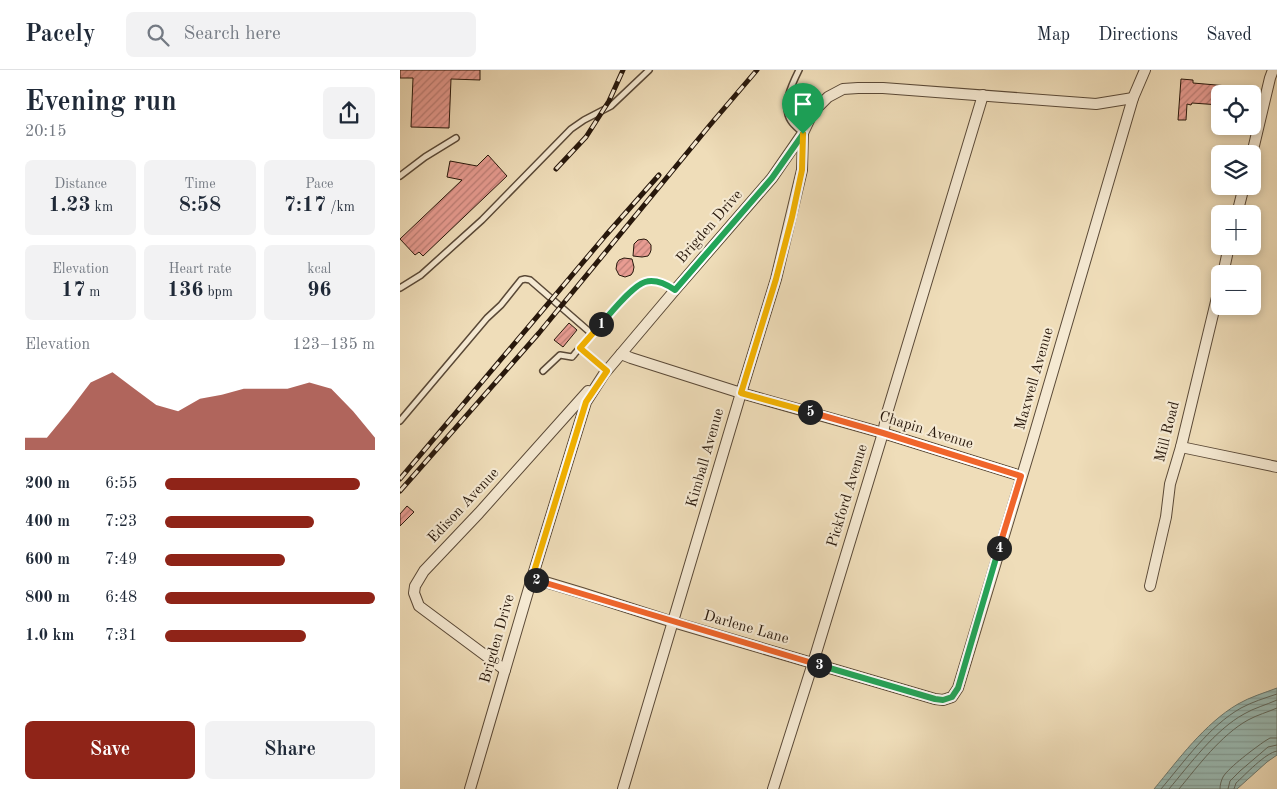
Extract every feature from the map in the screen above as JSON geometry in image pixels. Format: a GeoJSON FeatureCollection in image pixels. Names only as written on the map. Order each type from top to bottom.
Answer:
{"type":"FeatureCollection","features":[{"type":"Feature","properties":{"kind":"street","name":"Maxwell Avenue"},"geometry":{"type":"LineString","coordinates":[[952,697],[958,688],[1133,98],[1145,70]]}},
{"type":"Feature","properties":{"kind":"street"},"geometry":{"type":"LineString","coordinates":[[1254,145],[1273,70]]}},
{"type":"Feature","properties":{"kind":"street","name":"Brigden Drive"},"geometry":{"type":"LineString","coordinates":[[470,789],[586,402],[606,372],[772,178],[803,134],[813,112],[828,97],[843,89],[883,88],[1096,104],[1133,98]]}},
{"type":"Feature","properties":{"kind":"street","name":"Pickford Avenue"},"geometry":{"type":"LineString","coordinates":[[773,789],[883,433],[887,414],[983,96]]}},
{"type":"Feature","properties":{"kind":"street","name":"Kimball Avenue"},"geometry":{"type":"LineString","coordinates":[[623,789],[776,279],[802,170],[803,134]]}},
{"type":"Feature","properties":{"kind":"street","name":"Mill Road"},"geometry":{"type":"LineString","coordinates":[[1150,586],[1166,517],[1170,484],[1181,447],[1213,315]]}},
{"type":"Feature","properties":{"kind":"street","name":"Chapin Avenue"},"geometry":{"type":"LineString","coordinates":[[621,354],[741,393],[883,433],[1021,476]]}},
{"type":"Feature","properties":{"kind":"street","name":"Edison Avenue"},"geometry":{"type":"LineString","coordinates":[[505,670],[419,606],[414,594],[415,586],[424,571],[606,372]]}},
{"type":"Feature","properties":{"kind":"street"},"geometry":{"type":"LineString","coordinates":[[1181,447],[1277,467]]}},
{"type":"Feature","properties":{"kind":"street","name":"Darlene Lane"},"geometry":{"type":"LineString","coordinates":[[532,578],[673,622],[935,699],[943,700],[952,697]]}},
{"type":"Feature","properties":{"kind":"lane"},"geometry":{"type":"LineString","coordinates":[[400,288],[421,275],[482,220],[571,129],[611,106],[649,70]]}},
{"type":"Feature","properties":{"kind":"lane"},"geometry":{"type":"LineString","coordinates":[[799,70],[793,82],[787,109],[790,120],[803,134]]}},
{"type":"Feature","properties":{"kind":"lane"},"geometry":{"type":"LineString","coordinates":[[400,176],[425,157],[456,138]]}},
{"type":"Feature","properties":{"kind":"lane"},"geometry":{"type":"LineString","coordinates":[[400,421],[520,280],[525,278],[530,280],[592,334]]}},
{"type":"Feature","properties":{"kind":"lane"},"geometry":{"type":"LineString","coordinates":[[543,371],[560,355],[572,357],[637,286],[645,282],[654,281],[663,283],[675,290]]}},
{"type":"Feature","properties":{"kind":"lane"},"geometry":{"type":"LineString","coordinates":[[580,348],[606,372]]}},
{"type":"Feature","properties":{"kind":"water"},"geometry":{"type":"Polygon","coordinates":[[[1277,688],[1277,755],[1237,789],[1154,789],[1203,732],[1226,712],[1252,697],[1277,688]]]}},
{"type":"Feature","properties":{"kind":"building"},"geometry":{"type":"Polygon","coordinates":[[[400,70],[480,70],[480,80],[451,79],[449,128],[411,127],[413,78],[400,78],[400,70]]]}},
{"type":"Feature","properties":{"kind":"building"},"geometry":{"type":"Polygon","coordinates":[[[1181,79],[1193,80],[1193,83],[1216,85],[1211,85],[1211,104],[1187,104],[1186,120],[1178,120],[1181,79]]]}},
{"type":"Feature","properties":{"kind":"building"},"geometry":{"type":"Polygon","coordinates":[[[488,155],[507,176],[423,256],[419,252],[415,255],[400,239],[462,180],[447,177],[450,161],[477,166],[488,155]]]}},
{"type":"Feature","properties":{"kind":"building"},"geometry":{"type":"Polygon","coordinates":[[[644,239],[651,245],[650,253],[648,256],[633,256],[634,244],[638,240],[644,239]]]}},
{"type":"Feature","properties":{"kind":"building"},"geometry":{"type":"Polygon","coordinates":[[[624,258],[632,259],[634,267],[631,275],[625,277],[619,275],[616,269],[619,260],[624,258]]]}},
{"type":"Feature","properties":{"kind":"building"},"geometry":{"type":"Polygon","coordinates":[[[569,323],[577,330],[563,347],[554,340],[569,323]]]}},
{"type":"Feature","properties":{"kind":"building"},"geometry":{"type":"Polygon","coordinates":[[[407,506],[414,512],[400,526],[400,514],[407,506]]]}},
{"type":"Feature","properties":{"kind":"railway"},"geometry":{"type":"LineString","coordinates":[[556,169],[586,137],[609,101],[623,70]]}},
{"type":"Feature","properties":{"kind":"railway"},"geometry":{"type":"LineString","coordinates":[[400,491],[539,333],[757,70]]}},
{"type":"Feature","properties":{"kind":"railway"},"geometry":{"type":"LineString","coordinates":[[400,479],[659,175]]}},
{"type":"Feature","properties":{"kind":"route"},"geometry":{"type":"LineString","coordinates":[[803,134],[802,170],[792,217],[776,279],[741,393],[883,433],[1021,476],[958,688],[952,697],[943,700],[743,643],[532,578],[586,402],[607,371],[580,348],[637,286],[645,282],[654,281],[663,283],[675,290],[755,199],[803,134]]}}]}
